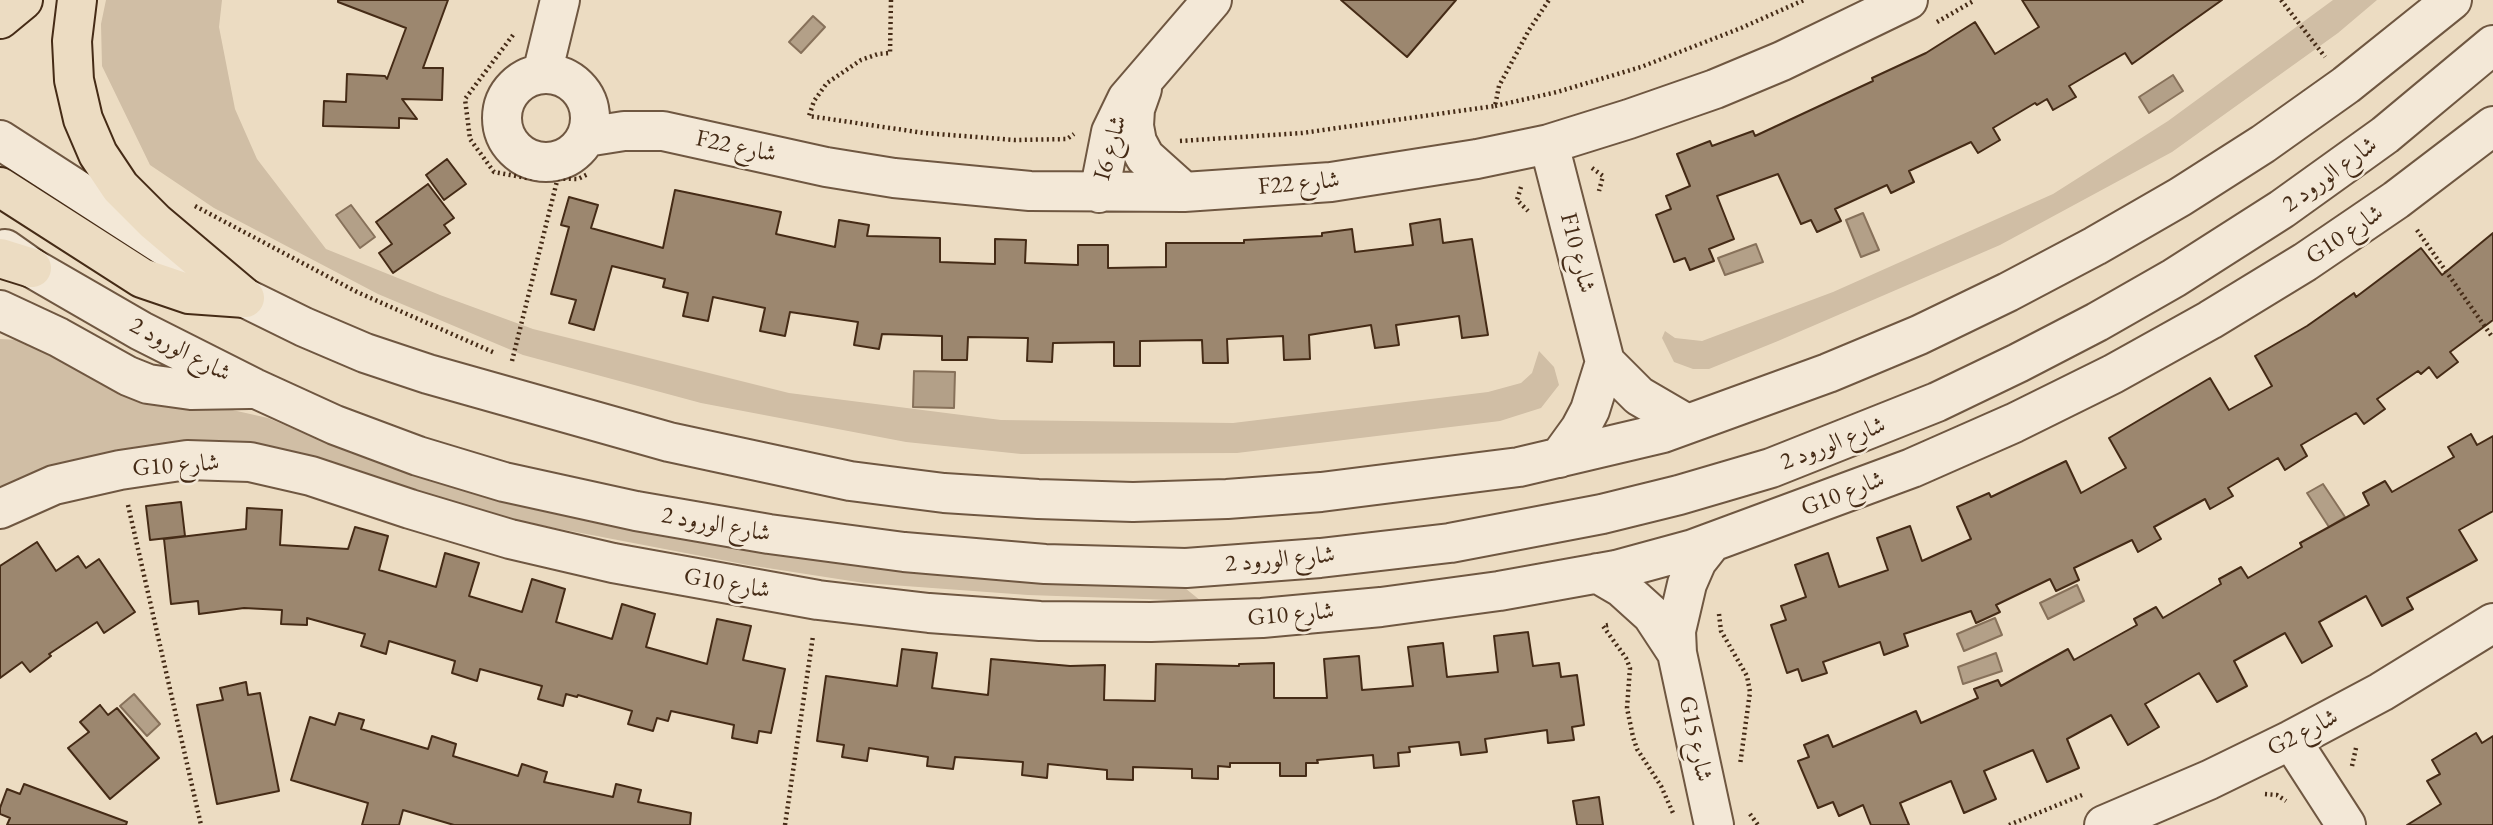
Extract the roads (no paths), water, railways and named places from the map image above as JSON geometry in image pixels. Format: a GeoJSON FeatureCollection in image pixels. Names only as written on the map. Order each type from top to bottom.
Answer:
{"type":"FeatureCollection","features":[{"type":"Feature","properties":{"kind":"main road"},"geometry":{"type":"LineString","coordinates":[[0,19],[23,0]]}},
{"type":"Feature","properties":{"kind":"main road"},"geometry":{"type":"LineString","coordinates":[[76,0],[72,41],[74,80],[83,118],[99,155],[120,187],[155,222],[245,298]]}},
{"type":"Feature","properties":{"kind":"main road"},"geometry":{"type":"LineString","coordinates":[[0,187],[142,278],[189,294],[245,298]]}},
{"type":"Feature","properties":{"kind":"street"},"geometry":{"type":"LineString","coordinates":[[542,74],[560,0]]}},
{"type":"Feature","properties":{"kind":"street","name":"I6 شارع"},"geometry":{"type":"LineString","coordinates":[[1099,192],[1111,132],[1118,115],[1138,84],[1212,0]]}},
{"type":"Feature","properties":{"kind":"street","name":"F22 شارع"},"geometry":{"type":"LineString","coordinates":[[663,131],[624,110],[583,93],[565,78],[542,74],[519,83],[510,92],[502,115],[503,128],[515,150],[538,162],[550,162],[575,148],[624,131],[663,131],[826,167],[894,178],[1030,191],[1184,192],[1344,180],[1477,159],[1549,144],[1629,119],[1715,89],[1804,51],[1908,0]]}},
{"type":"Feature","properties":{"kind":"street"},"geometry":{"type":"LineString","coordinates":[[0,140],[245,298],[304,327],[428,374],[580,418],[759,463],[849,481],[944,493],[1038,499],[1133,502],[1227,499],[1321,492],[1519,467],[1627,442],[1687,424],[1828,373],[1919,335],[2008,292],[2180,197],[2263,144],[2346,85],[2452,0]]}},
{"type":"Feature","properties":{"kind":"street","name":"شارع الورود 2"},"geometry":{"type":"LineString","coordinates":[[0,246],[16,263],[254,388],[335,425],[418,456],[504,482],[636,511],[769,534],[904,552],[1045,564],[1186,568],[1320,558],[1450,543],[1602,514],[1679,495],[1771,468],[1937,401],[2018,363],[2174,278],[2282,209],[2385,135],[2493,45]]}},
{"type":"Feature","properties":{"kind":"street","name":"I6 شارع"},"geometry":{"type":"LineString","coordinates":[[1150,72],[1135,109],[1137,142],[1144,157],[1184,192]]}},
{"type":"Feature","properties":{"kind":"street"},"geometry":{"type":"LineString","coordinates":[[575,148],[590,116],[583,93]]}},
{"type":"Feature","properties":{"kind":"street","name":"G10 شارع"},"geometry":{"type":"LineString","coordinates":[[0,509],[54,485],[120,470],[187,460],[250,463],[311,475],[510,539],[612,563],[818,600],[929,613],[1040,621],[1151,622],[1262,618],[1381,607],[1486,593],[1597,573],[1659,559],[1712,542],[1912,468],[2014,423],[2113,374],[2257,291],[2396,200],[2493,127]]}},
{"type":"Feature","properties":{"kind":"street","name":"F10 شارع"},"geometry":{"type":"LineString","coordinates":[[1549,144],[1605,362]]}},
{"type":"Feature","properties":{"kind":"street"},"geometry":{"type":"LineString","coordinates":[[0,310],[148,384],[191,390],[254,388]]}},
{"type":"Feature","properties":{"kind":"street"},"geometry":{"type":"LineString","coordinates":[[1559,458],[1590,410],[1605,362],[1639,396],[1687,424]]}},
{"type":"Feature","properties":{"kind":"street","name":"G15 شارع"},"geometry":{"type":"LineString","coordinates":[[1712,542],[1697,562],[1687,584],[1676,631],[1677,653],[1714,825]]}},
{"type":"Feature","properties":{"kind":"street"},"geometry":{"type":"LineString","coordinates":[[1186,568],[1262,618]]}},
{"type":"Feature","properties":{"kind":"street","name":"G15 شارع"},"geometry":{"type":"LineString","coordinates":[[1597,573],[1621,587],[1652,615],[1677,653]]}},
{"type":"Feature","properties":{"kind":"street","name":"G2 شارع"},"geometry":{"type":"LineString","coordinates":[[2097,808],[2209,780],[2381,692],[2493,623]]}},
{"type":"Feature","properties":{"kind":"street"},"geometry":{"type":"LineString","coordinates":[[2291,740],[2346,825]]}}]}
